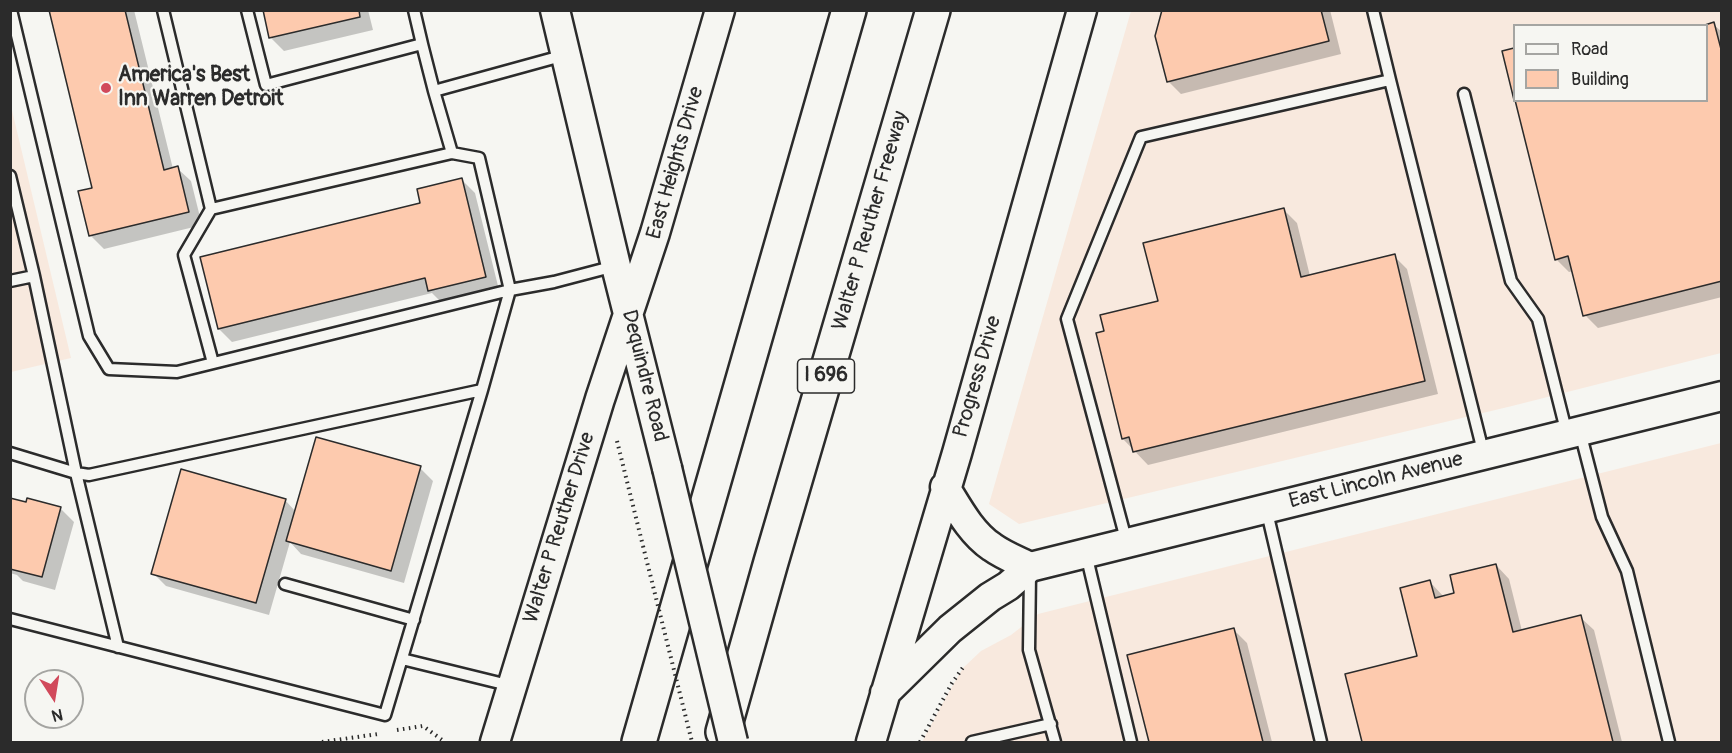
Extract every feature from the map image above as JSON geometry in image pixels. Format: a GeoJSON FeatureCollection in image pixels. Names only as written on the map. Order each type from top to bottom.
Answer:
{"type":"FeatureCollection","features":[{"type":"Feature","properties":{"kind":"highway"},"geometry":{"type":"LineString","coordinates":[[639,742],[849,10]]}},
{"type":"Feature","properties":{"kind":"highway","name":"Walter P Reuther Freeway"},"geometry":{"type":"LineString","coordinates":[[720,742],[933,10]]}},
{"type":"Feature","properties":{"kind":"main road","name":"Dequindre Road"},"geometry":{"type":"LineString","coordinates":[[555,10],[733,742]]}},
{"type":"Feature","properties":{"kind":"main road","name":"East Heights Drive"},"geometry":{"type":"LineString","coordinates":[[629,315],[720,10]]}},
{"type":"Feature","properties":{"kind":"main road","name":"Progress Drive"},"geometry":{"type":"LineString","coordinates":[[871,742],[945,487],[957,453],[1082,10]]}},
{"type":"Feature","properties":{"kind":"main road","name":"Walter P Reuther Drive"},"geometry":{"type":"LineString","coordinates":[[495,742],[600,399],[629,315]]}},
{"type":"Feature","properties":{"kind":"main road","name":"East Lincoln Avenue"},"geometry":{"type":"LineString","coordinates":[[885,693],[950,629],[1030,567],[1722,396]]}},
{"type":"Feature","properties":{"kind":"main road"},"geometry":{"type":"LineString","coordinates":[[945,487],[960,513],[977,534],[991,547],[1030,567]]}},
{"type":"Feature","properties":{"kind":"lane"},"geometry":{"type":"LineString","coordinates":[[11,10],[88,336],[109,369],[177,372],[616,266]]}},
{"type":"Feature","properties":{"kind":"lane"},"geometry":{"type":"LineString","coordinates":[[163,10],[211,209],[184,255],[213,363]]}},
{"type":"Feature","properties":{"kind":"lane"},"geometry":{"type":"LineString","coordinates":[[247,10],[266,85],[422,44]]}},
{"type":"Feature","properties":{"kind":"lane"},"geometry":{"type":"LineString","coordinates":[[414,10],[452,153]]}},
{"type":"Feature","properties":{"kind":"lane"},"geometry":{"type":"LineString","coordinates":[[1373,10],[1484,455]]}},
{"type":"Feature","properties":{"kind":"lane"},"geometry":{"type":"LineString","coordinates":[[434,91],[565,55]]}},
{"type":"Feature","properties":{"kind":"lane"},"geometry":{"type":"LineString","coordinates":[[1127,543],[1067,319],[1141,137],[1390,80]]}},
{"type":"Feature","properties":{"kind":"lane"},"geometry":{"type":"LineString","coordinates":[[1464,94],[1511,281],[1538,319],[1602,517],[1627,571],[1669,742]]}},
{"type":"Feature","properties":{"kind":"lane"},"geometry":{"type":"LineString","coordinates":[[10,619],[386,715],[510,290],[479,158],[452,153],[211,209]]}},
{"type":"Feature","properties":{"kind":"lane"},"geometry":{"type":"LineString","coordinates":[[11,179],[76,473],[118,646]]}},
{"type":"Feature","properties":{"kind":"lane"},"geometry":{"type":"LineString","coordinates":[[10,281],[34,276]]}},
{"type":"Feature","properties":{"kind":"lane"},"geometry":{"type":"LineString","coordinates":[[10,453],[89,475],[482,390]]}},
{"type":"Feature","properties":{"kind":"lane"},"geometry":{"type":"LineString","coordinates":[[1266,508],[1321,742]]}},
{"type":"Feature","properties":{"kind":"lane"},"geometry":{"type":"LineString","coordinates":[[1086,553],[1131,742]]}},
{"type":"Feature","properties":{"kind":"lane"},"geometry":{"type":"LineString","coordinates":[[1030,567],[1029,650],[1055,742]]}},
{"type":"Feature","properties":{"kind":"lane"},"geometry":{"type":"LineString","coordinates":[[285,584],[414,620]]}},
{"type":"Feature","properties":{"kind":"lane"},"geometry":{"type":"LineString","coordinates":[[402,659],[512,687]]}},
{"type":"Feature","properties":{"kind":"lane"},"geometry":{"type":"LineString","coordinates":[[972,742],[1051,724]]}},
{"type":"Feature","properties":{"kind":"path"},"geometry":{"type":"LineString","coordinates":[[615,432],[692,742]]}},
{"type":"Feature","properties":{"kind":"path"},"geometry":{"type":"LineString","coordinates":[[920,742],[963,666]]}},
{"type":"Feature","properties":{"kind":"shaded area"},"geometry":{"type":"Polygon","coordinates":[[[1131,11],[1721,11],[1721,353],[1512,406],[1019,524],[989,504],[1131,11]]]}},
{"type":"Feature","properties":{"kind":"shaded area"},"geometry":{"type":"Polygon","coordinates":[[[10,102],[71,358],[11,372],[10,372],[10,102]]]}},
{"type":"Feature","properties":{"kind":"shaded area"},"geometry":{"type":"Polygon","coordinates":[[[1721,443],[1721,742],[922,742],[963,668],[981,651],[1011,635],[1038,614],[1721,443]]]}},
{"type":"Feature","properties":{"kind":"building","name":"America's Best Inn Warren Detroit"},"geometry":{"type":"Polygon","coordinates":[[[49,10],[125,10],[164,170],[178,166],[189,212],[89,236],[78,191],[92,188],[49,10]]]}},
{"type":"Feature","properties":{"kind":"building"},"geometry":{"type":"Polygon","coordinates":[[[263,10],[359,10],[360,17],[269,38],[263,10]]]}},
{"type":"Feature","properties":{"kind":"building"},"geometry":{"type":"Polygon","coordinates":[[[1162,10],[1321,10],[1329,41],[1167,82],[1155,36],[1162,10]]]}},
{"type":"Feature","properties":{"kind":"building"},"geometry":{"type":"Polygon","coordinates":[[[1714,22],[1722,53],[1722,281],[1583,316],[1568,256],[1555,260],[1516,102],[1708,102],[1708,24],[1714,22]]]}},
{"type":"Feature","properties":{"kind":"building"},"geometry":{"type":"Polygon","coordinates":[[[1513,48],[1513,96],[1502,51],[1513,48]]]}},
{"type":"Feature","properties":{"kind":"building"},"geometry":{"type":"Polygon","coordinates":[[[462,178],[486,277],[428,291],[425,278],[218,329],[200,257],[420,203],[417,189],[462,178]]]}},
{"type":"Feature","properties":{"kind":"building"},"geometry":{"type":"Polygon","coordinates":[[[1284,208],[1301,277],[1395,254],[1425,381],[1133,452],[1129,437],[1122,439],[1096,333],[1104,331],[1100,315],[1158,301],[1143,243],[1284,208]]]}},
{"type":"Feature","properties":{"kind":"building"},"geometry":{"type":"Polygon","coordinates":[[[316,437],[421,466],[391,571],[286,541],[316,437]]]}},
{"type":"Feature","properties":{"kind":"building"},"geometry":{"type":"Polygon","coordinates":[[[181,469],[286,499],[256,603],[151,574],[181,469]]]}},
{"type":"Feature","properties":{"kind":"building"},"geometry":{"type":"Polygon","coordinates":[[[10,498],[26,502],[27,498],[61,507],[42,577],[10,569],[10,498]]]}},
{"type":"Feature","properties":{"kind":"building"},"geometry":{"type":"Polygon","coordinates":[[[1496,564],[1513,632],[1581,615],[1613,742],[1362,742],[1345,674],[1417,656],[1400,588],[1430,580],[1435,598],[1454,593],[1450,575],[1496,564]]]}},
{"type":"Feature","properties":{"kind":"building"},"geometry":{"type":"Polygon","coordinates":[[[1234,628],[1263,742],[1149,742],[1127,655],[1234,628]]]}},
{"type":"Feature","properties":{"kind":"place","name":"America's Best Inn Warren Detroit"},"geometry":{"type":"Point","coordinates":[106,88]}}]}
